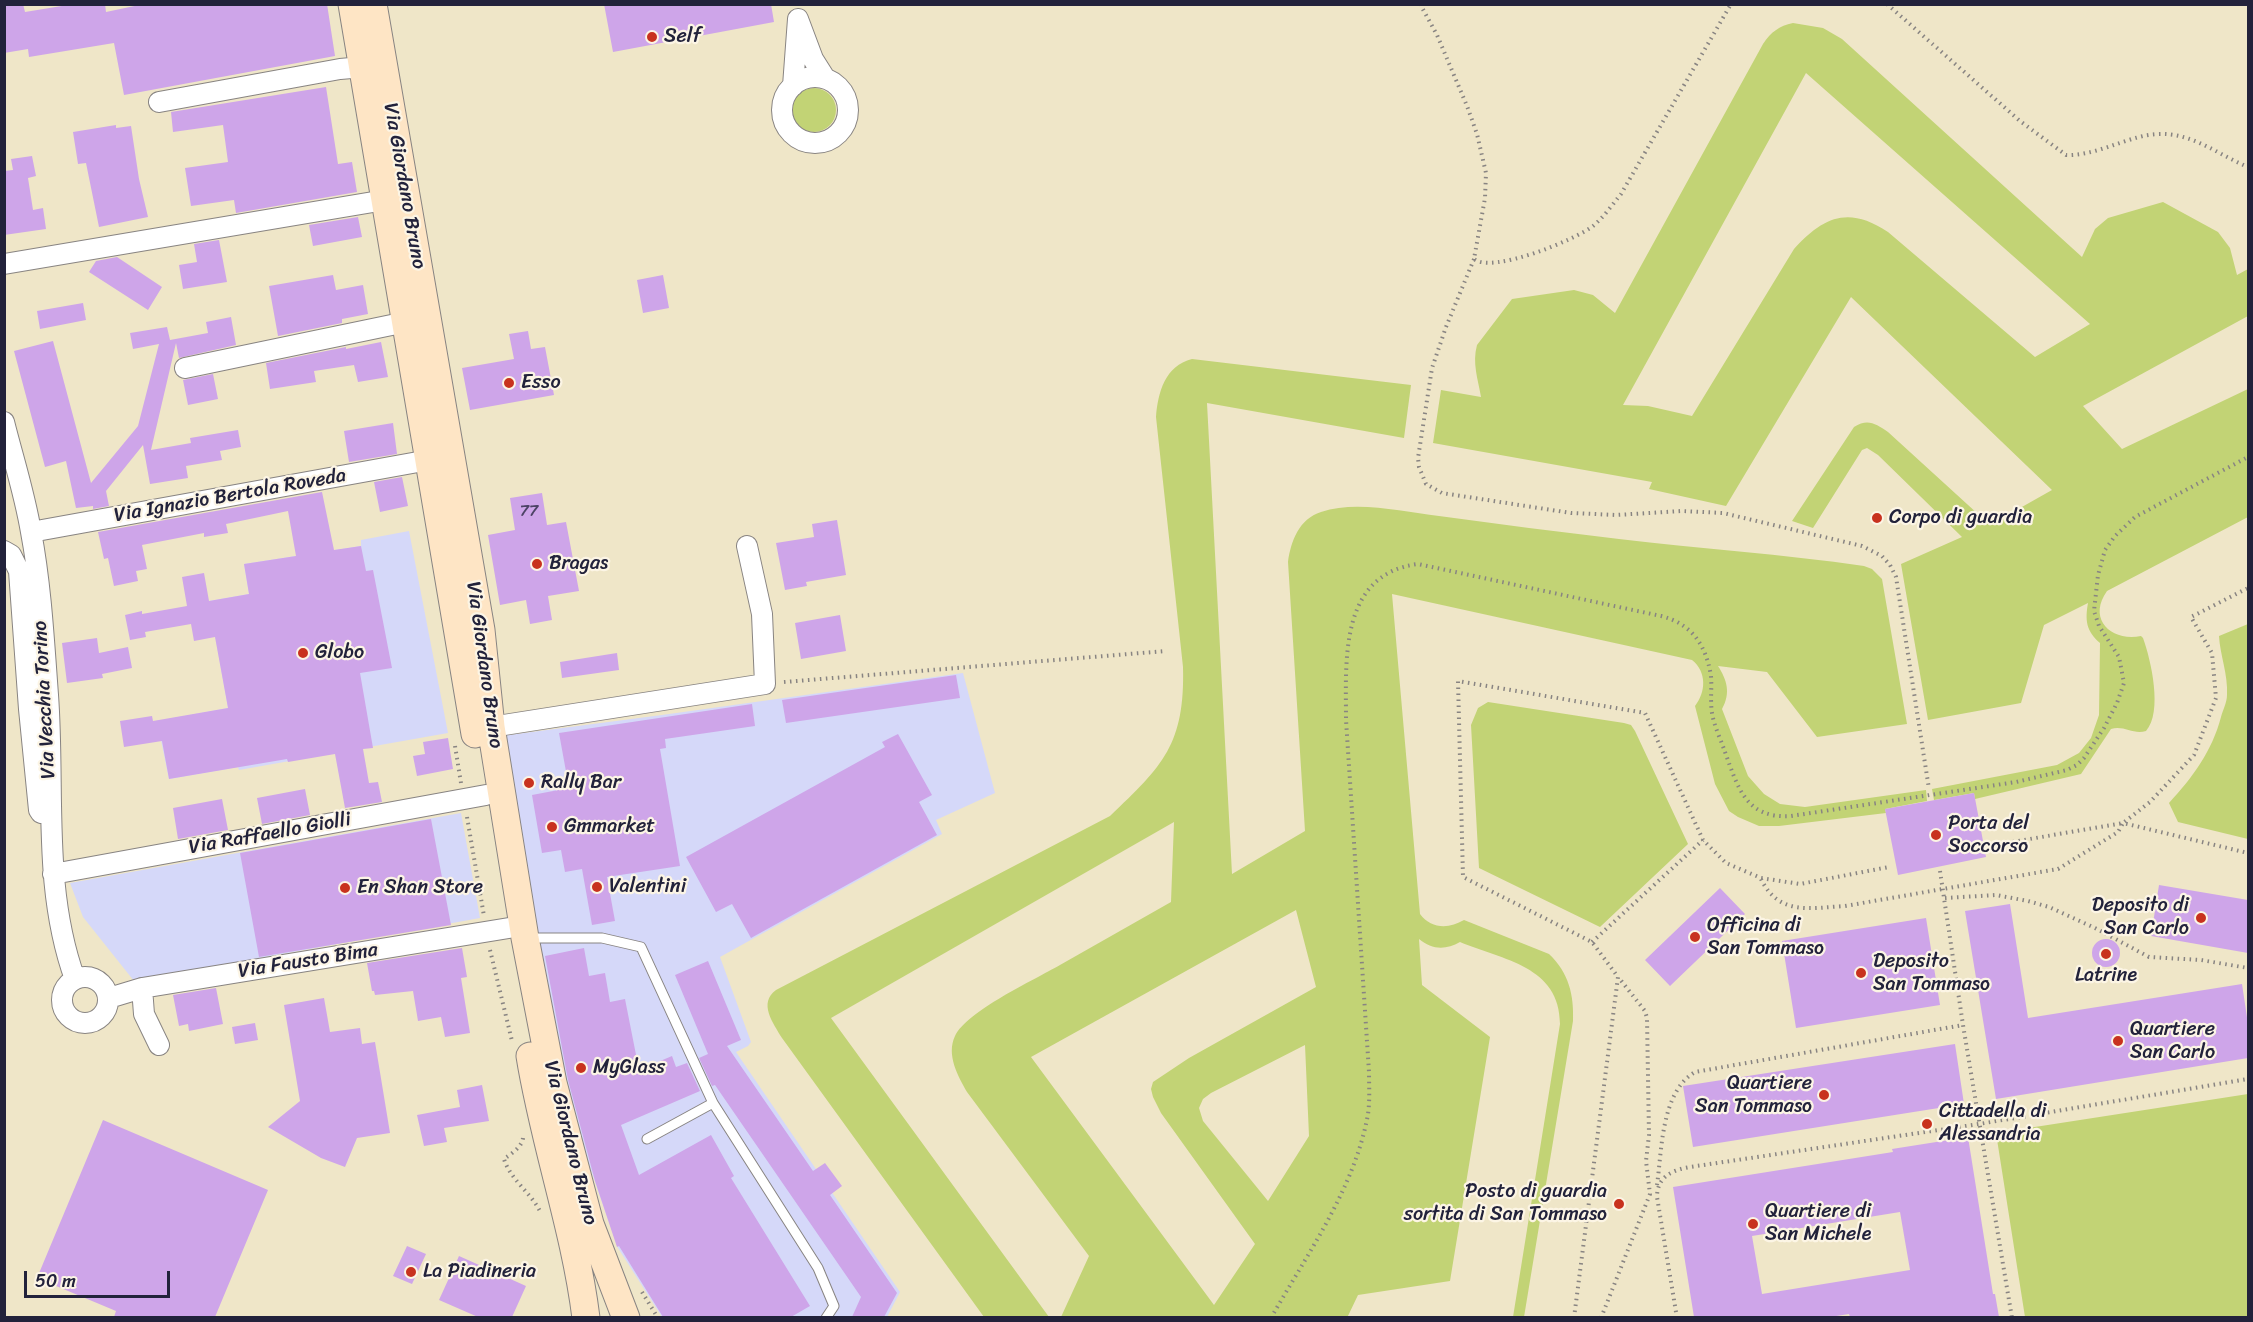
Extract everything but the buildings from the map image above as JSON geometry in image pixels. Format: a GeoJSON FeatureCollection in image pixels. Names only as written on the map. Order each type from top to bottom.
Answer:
{"type":"FeatureCollection","features":[{"type":"Feature","properties":{"kind":"main road","name":"Via Giordano Bruno"},"geometry":{"type":"LineString","coordinates":[[352,4],[486,795],[553,1083],[590,1224],[626,1317]]}},
{"type":"Feature","properties":{"kind":"main road","name":"Via Giordano Bruno"},"geometry":{"type":"LineString","coordinates":[[373,4],[481,630],[537,1100],[582,1282],[586,1317]]}},
{"type":"Feature","properties":{"kind":"street"},"geometry":{"type":"LineString","coordinates":[[797,12],[813,59],[825,78]]}},
{"type":"Feature","properties":{"kind":"street"},"geometry":{"type":"LineString","coordinates":[[793,86],[797,12]]}},
{"type":"Feature","properties":{"kind":"street"},"geometry":{"type":"LineString","coordinates":[[159,102],[329,71],[363,67]]}},
{"type":"Feature","properties":{"kind":"street"},"geometry":{"type":"LineString","coordinates":[[813,77],[825,78],[834,83],[842,90],[846,99],[847,120],[843,129],[826,141],[806,142],[795,136],[783,118],[782,106],[793,86],[813,77]]}},
{"type":"Feature","properties":{"kind":"street"},"geometry":{"type":"LineString","coordinates":[[4,264],[385,200]]}},
{"type":"Feature","properties":{"kind":"street"},"geometry":{"type":"LineString","coordinates":[[185,368],[406,322]]}},
{"type":"Feature","properties":{"kind":"street","name":"Via Vecchia Torino"},"geometry":{"type":"LineString","coordinates":[[4,422],[31,532],[48,697],[53,873],[65,952],[75,979]]}},
{"type":"Feature","properties":{"kind":"street","name":"Via Ignazio Bertola Roveda"},"geometry":{"type":"LineString","coordinates":[[31,532],[429,460]]}},
{"type":"Feature","properties":{"kind":"street"},"geometry":{"type":"LineString","coordinates":[[491,727],[765,684],[762,614],[747,546]]}},
{"type":"Feature","properties":{"kind":"street"},"geometry":{"type":"LineString","coordinates":[[4,551],[11,555],[19,571],[28,709],[37,800],[39,810],[50,825]]}},
{"type":"Feature","properties":{"kind":"street","name":"Via Raffaello Giolli"},"geometry":{"type":"LineString","coordinates":[[53,873],[486,795]]}},
{"type":"Feature","properties":{"kind":"street","name":"Via Fausto Bima"},"geometry":{"type":"LineString","coordinates":[[109,998],[142,988],[517,933]]}},
{"type":"Feature","properties":{"kind":"street"},"geometry":{"type":"LineString","coordinates":[[82,977],[97,980],[109,998],[107,1008],[100,1018],[88,1024],[75,1021],[64,1011],[62,1004],[64,989],[75,979],[82,977]]}},
{"type":"Feature","properties":{"kind":"street"},"geometry":{"type":"LineString","coordinates":[[142,988],[141,1000],[144,1014],[159,1045]]}},
{"type":"Feature","properties":{"kind":"lane"},"geometry":{"type":"LineString","coordinates":[[517,933],[602,938],[641,947],[713,1102],[818,1268],[834,1306],[826,1317]]}},
{"type":"Feature","properties":{"kind":"lane"},"geometry":{"type":"LineString","coordinates":[[647,1139],[713,1102]]}},
{"type":"Feature","properties":{"kind":"path"},"geometry":{"type":"LineString","coordinates":[[1420,4],[1437,35],[1467,106],[1477,134],[1486,173],[1485,198],[1474,259],[1446,327],[1428,388],[1419,467],[1426,484],[1435,491],[1484,501],[1571,513],[1723,513],[1811,532],[1862,546],[1880,554],[1890,565],[1895,576],[1929,789]]}},
{"type":"Feature","properties":{"kind":"path"},"geometry":{"type":"LineString","coordinates":[[1474,259],[1478,263],[1494,263],[1536,252],[1576,236],[1593,226],[1621,194],[1731,4]]}},
{"type":"Feature","properties":{"kind":"path"},"geometry":{"type":"LineString","coordinates":[[1887,4],[2020,121],[2055,149],[2066,154],[2073,155],[2103,148],[2141,136],[2174,134],[2192,138],[2248,168]]}},
{"type":"Feature","properties":{"kind":"path"},"geometry":{"type":"LineString","coordinates":[[1271,1317],[1335,1205],[1354,1159],[1369,1102],[1369,1072],[1346,720],[1346,665],[1353,619],[1368,591],[1378,580],[1402,566],[1418,564],[1476,575],[1679,622],[1692,633],[1704,651],[1711,675],[1712,715],[1729,764],[1745,798],[1762,813],[1779,817],[1791,816],[2016,782],[2067,770],[2077,765],[2104,728],[2124,683],[2119,657],[2099,626],[2094,611],[2098,575],[2105,550],[2115,536],[2135,517],[2248,457]]}},
{"type":"Feature","properties":{"kind":"path"},"geometry":{"type":"LineString","coordinates":[[1761,878],[1769,893],[1778,901],[1788,906],[1813,908],[1845,906],[2061,868],[2118,832],[2123,823],[2150,802],[2194,756],[2216,698],[2212,653],[2191,617],[2248,588]]}},
{"type":"Feature","properties":{"kind":"path"},"geometry":{"type":"LineString","coordinates":[[765,684],[1166,651]]}},
{"type":"Feature","properties":{"kind":"path"},"geometry":{"type":"LineString","coordinates":[[1601,1317],[1650,1194],[1646,1161],[1649,1135],[1647,1017],[1645,1011],[1592,942],[1463,876],[1458,681],[1645,713],[1703,840],[1726,863],[1761,878],[1800,884],[1889,867]]}},
{"type":"Feature","properties":{"kind":"path"},"geometry":{"type":"LineString","coordinates":[[1989,846],[2123,823],[2248,854]]}},
{"type":"Feature","properties":{"kind":"path"},"geometry":{"type":"LineString","coordinates":[[1592,942],[1703,840]]}},
{"type":"Feature","properties":{"kind":"path"},"geometry":{"type":"LineString","coordinates":[[1940,870],[1963,1025],[2012,1317]]}},
{"type":"Feature","properties":{"kind":"path"},"geometry":{"type":"LineString","coordinates":[[1945,898],[1996,895],[2028,901],[2049,907],[2095,927],[2149,957],[2201,960],[2248,968]]}},
{"type":"Feature","properties":{"kind":"path"},"geometry":{"type":"LineString","coordinates":[[1574,1317],[1618,977]]}},
{"type":"Feature","properties":{"kind":"path"},"geometry":{"type":"LineString","coordinates":[[1677,1317],[1657,1197],[1657,1182],[1671,1103],[1680,1085],[1691,1075],[1702,1070],[1963,1025]]}},
{"type":"Feature","properties":{"kind":"path"},"geometry":{"type":"LineString","coordinates":[[1657,1197],[1657,1189],[1662,1180],[1670,1173],[1681,1169],[1979,1124],[2248,1078]]}},
{"type":"Feature","properties":{"kind":"path"},"geometry":{"type":"LineString","coordinates":[[1650,1194],[1657,1197]]}},
{"type":"Feature","properties":{"kind":"shaded area","name":"Globo"},"geometry":{"type":"Polygon","coordinates":[[[409,531],[448,733],[239,770],[238,767],[169,779],[157,721],[228,708],[209,601],[249,594],[244,564],[361,546],[361,540],[409,531]]]}},
{"type":"Feature","properties":{"kind":"shaded area"},"geometry":{"type":"Polygon","coordinates":[[[963,673],[995,793],[936,820],[942,834],[720,957],[751,1042],[736,1052],[900,1292],[887,1317],[662,1317],[618,1248],[570,1110],[501,736],[963,673]]]}},
{"type":"Feature","properties":{"kind":"shaded area"},"geometry":{"type":"Polygon","coordinates":[[[461,813],[480,918],[134,981],[83,917],[70,883],[461,813]]]}},
{"type":"Feature","properties":{"kind":"green space"},"geometry":{"type":"Polygon","coordinates":[[[1788,24],[1823,28],[1842,39],[2082,257],[2095,229],[2108,218],[2163,202],[2218,232],[2230,248],[2237,275],[2248,269],[2248,316],[2083,406],[2122,449],[2248,389],[2248,517],[2107,591],[2101,601],[2100,611],[2105,626],[2120,635],[2143,638],[2152,672],[2154,712],[2146,731],[2111,729],[2081,774],[1975,799],[1974,793],[1934,800],[1932,789],[2057,765],[2079,753],[2091,738],[2099,715],[2100,643],[2088,625],[2088,603],[2044,625],[2021,703],[1928,720],[1901,564],[1962,537],[1878,455],[1867,448],[1862,450],[1813,528],[1792,521],[1854,427],[1864,423],[1876,425],[1888,432],[1990,525],[2052,490],[1851,297],[1726,506],[1649,489],[1652,482],[1433,443],[1441,390],[1481,397],[1475,365],[1477,345],[1512,299],[1574,290],[1593,295],[1615,313],[1763,44],[1776,30],[1788,24]],[[1806,73],[1623,405],[1648,406],[1692,416],[1794,249],[1816,229],[1838,218],[1861,219],[1888,232],[2035,357],[2090,324],[1806,73]]]}},
{"type":"Feature","properties":{"kind":"green space"},"geometry":{"type":"Polygon","coordinates":[[[814,88],[829,95],[836,110],[829,125],[814,132],[799,125],[792,110],[799,95],[814,88]]]}},
{"type":"Feature","properties":{"kind":"green space"},"geometry":{"type":"Polygon","coordinates":[[[1192,359],[1411,385],[1404,438],[1207,403],[1232,874],[1305,831],[1288,562],[1297,532],[1313,515],[1349,507],[1380,508],[1650,543],[1864,566],[1872,569],[1882,579],[1907,724],[1817,737],[1767,672],[1718,666],[1727,687],[1722,709],[1748,776],[1764,794],[1780,804],[1805,807],[1926,790],[1927,801],[1885,809],[1886,813],[1779,826],[1759,826],[1729,811],[1715,784],[1695,706],[1701,695],[1703,682],[1700,670],[1692,660],[1392,594],[1420,914],[1429,923],[1440,926],[1452,925],[1464,920],[1549,954],[1566,977],[1571,993],[1573,1021],[1524,1317],[1513,1317],[1560,1024],[1557,1005],[1550,989],[1540,977],[1526,968],[1460,942],[1439,948],[1419,939],[1422,985],[1490,1037],[1450,1281],[1358,1295],[1347,1318],[1061,1317],[1089,1256],[967,1092],[952,1058],[953,1043],[962,1026],[973,1016],[1019,987],[1171,902],[1174,822],[831,1018],[1049,1317],[984,1317],[782,1038],[769,1013],[768,1001],[776,990],[1110,816],[1144,782],[1167,752],[1180,716],[1183,667],[1156,417],[1165,381],[1169,374],[1183,362],[1192,359]],[[1296,910],[1031,1057],[1214,1305],[1255,1244],[1161,1113],[1151,1089],[1153,1082],[1189,1058],[1316,987],[1296,910]],[[1305,1045],[1211,1093],[1203,1099],[1199,1108],[1203,1121],[1268,1201],[1309,1136],[1305,1045]]]}},
{"type":"Feature","properties":{"kind":"green space"},"geometry":{"type":"Polygon","coordinates":[[[2248,624],[2248,839],[2178,822],[2169,803],[2194,773],[2207,752],[2226,703],[2226,680],[2219,636],[2248,624]]]}},
{"type":"Feature","properties":{"kind":"green space"},"geometry":{"type":"Polygon","coordinates":[[[1488,702],[1624,723],[1631,725],[1635,731],[1688,844],[1600,927],[1479,868],[1471,725],[1478,708],[1488,702]]]}},
{"type":"Feature","properties":{"kind":"green space"},"geometry":{"type":"Polygon","coordinates":[[[2248,1094],[2248,1317],[2025,1317],[1996,1133],[2248,1094]]]}},
{"type":"Feature","properties":{"kind":"place","name":"Self"},"geometry":{"type":"Point","coordinates":[652,37]}},
{"type":"Feature","properties":{"kind":"place","name":"Esso"},"geometry":{"type":"Point","coordinates":[509,383]}},
{"type":"Feature","properties":{"kind":"place","name":"Corpo di guardia"},"geometry":{"type":"Point","coordinates":[1877,518]}},
{"type":"Feature","properties":{"kind":"place","name":"Bragas"},"geometry":{"type":"Point","coordinates":[537,564]}},
{"type":"Feature","properties":{"kind":"place","name":"Globo"},"geometry":{"type":"Point","coordinates":[303,653]}},
{"type":"Feature","properties":{"kind":"place","name":"Rally Bar"},"geometry":{"type":"Point","coordinates":[529,783]}},
{"type":"Feature","properties":{"kind":"place","name":"Gmmarket"},"geometry":{"type":"Point","coordinates":[552,827]}},
{"type":"Feature","properties":{"kind":"place","name":"Porta del Soccorso"},"geometry":{"type":"Point","coordinates":[1936,835]}},
{"type":"Feature","properties":{"kind":"place","name":"Valentini"},"geometry":{"type":"Point","coordinates":[597,887]}},
{"type":"Feature","properties":{"kind":"place","name":"En Shan Store"},"geometry":{"type":"Point","coordinates":[345,888]}},
{"type":"Feature","properties":{"kind":"place","name":"Deposito di San Carlo"},"geometry":{"type":"Point","coordinates":[2201,918]}},
{"type":"Feature","properties":{"kind":"place","name":"Officina di San Tommaso"},"geometry":{"type":"Point","coordinates":[1695,937]}},
{"type":"Feature","properties":{"kind":"place","name":"Latrine"},"geometry":{"type":"Point","coordinates":[2106,954]}},
{"type":"Feature","properties":{"kind":"place","name":"Deposito San Tommaso"},"geometry":{"type":"Point","coordinates":[1861,973]}},
{"type":"Feature","properties":{"kind":"place","name":"Quartiere San Carlo"},"geometry":{"type":"Point","coordinates":[2118,1041]}},
{"type":"Feature","properties":{"kind":"place","name":"MyGlass"},"geometry":{"type":"Point","coordinates":[581,1068]}},
{"type":"Feature","properties":{"kind":"place","name":"Quartiere San Tommaso"},"geometry":{"type":"Point","coordinates":[1824,1095]}},
{"type":"Feature","properties":{"kind":"place","name":"Cittadella di Alessandria"},"geometry":{"type":"Point","coordinates":[1927,1124]}},
{"type":"Feature","properties":{"kind":"place","name":"Posto di guardia sortita di San Tommaso"},"geometry":{"type":"Point","coordinates":[1619,1204]}},
{"type":"Feature","properties":{"kind":"place","name":"Quartiere di San Michele"},"geometry":{"type":"Point","coordinates":[1753,1224]}},
{"type":"Feature","properties":{"kind":"place","name":"La Piadineria"},"geometry":{"type":"Point","coordinates":[411,1272]}}]}
